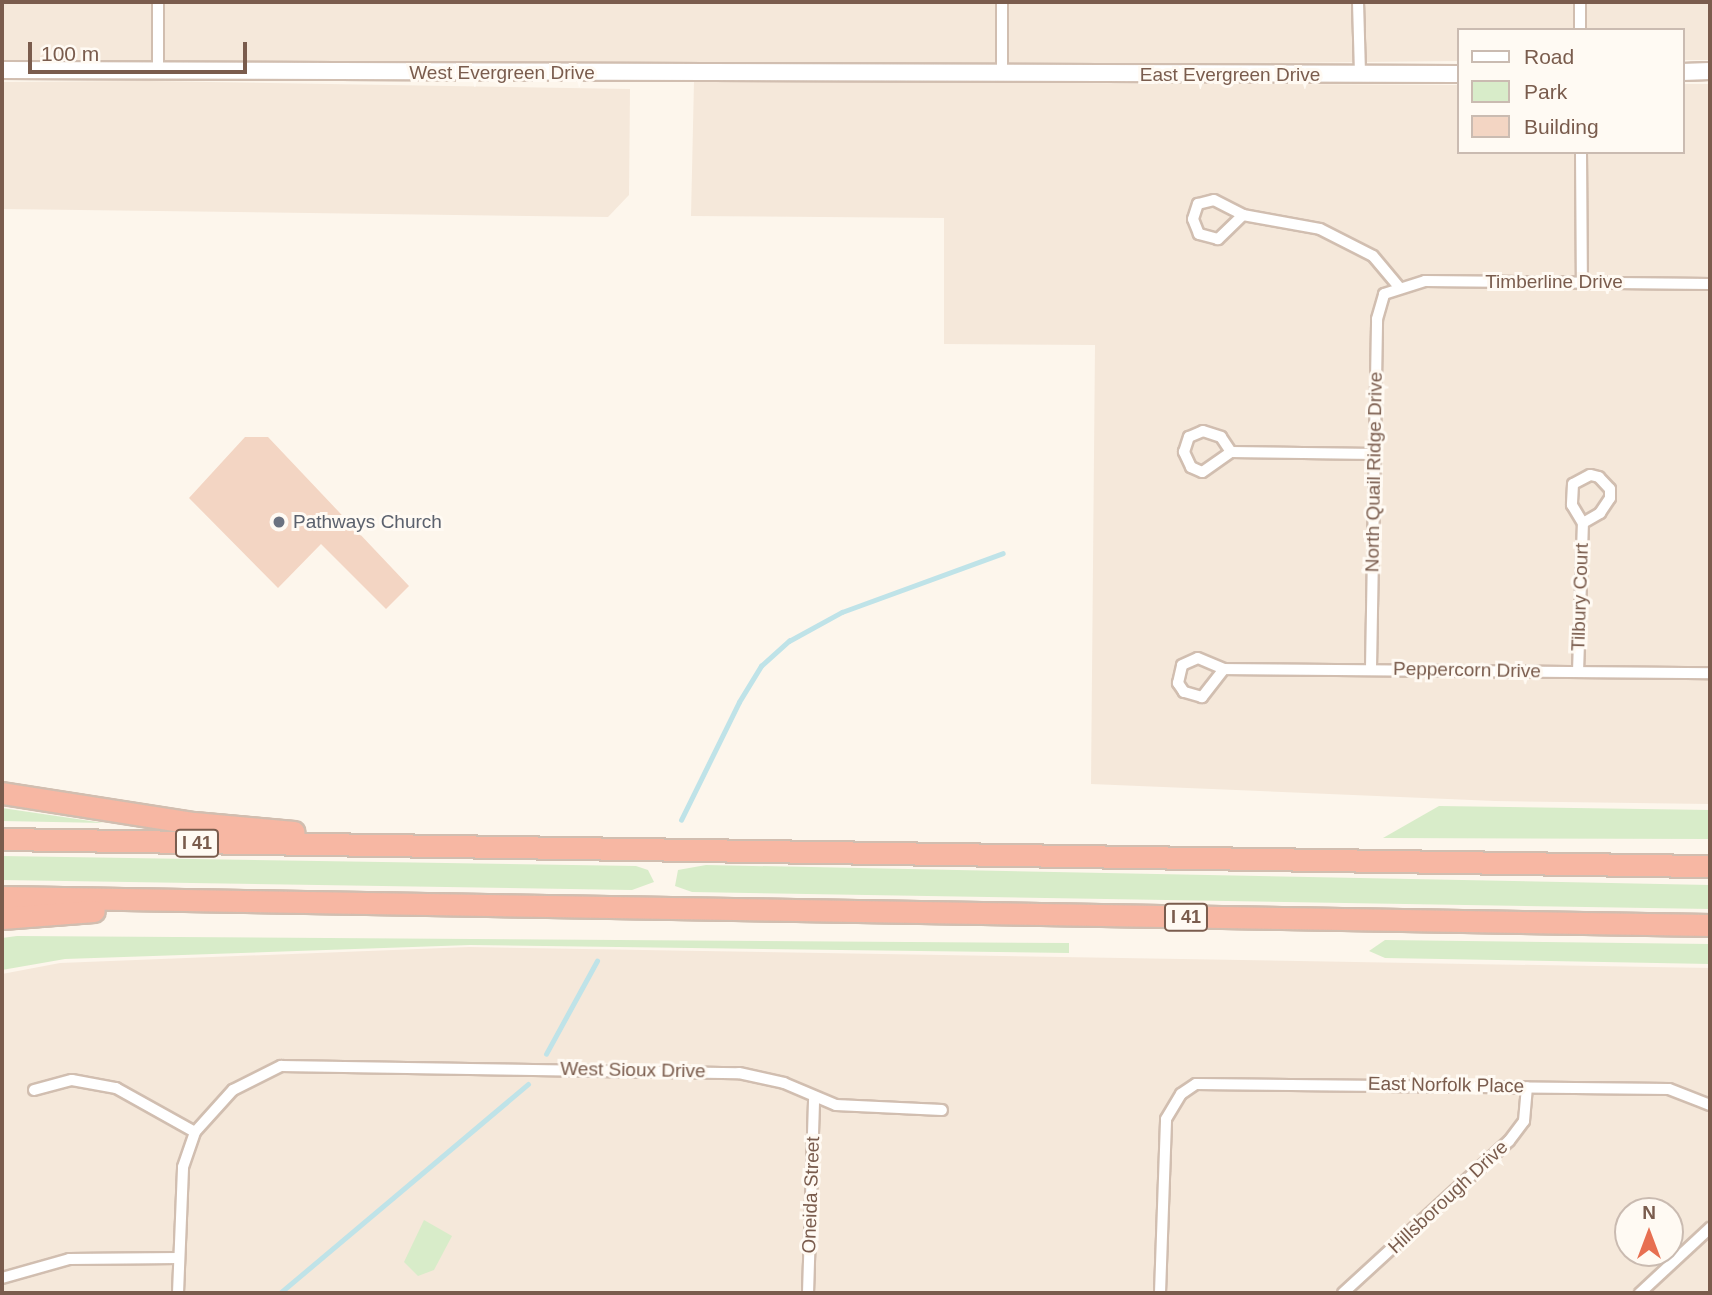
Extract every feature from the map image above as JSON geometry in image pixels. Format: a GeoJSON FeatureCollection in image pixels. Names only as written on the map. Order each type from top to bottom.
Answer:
{"type":"FeatureCollection","features":[{"type":"Feature","properties":{"kind":"highway"},"geometry":{"type":"LineString","coordinates":[[2,793],[194,823],[337,834],[392,846]]}},
{"type":"Feature","properties":{"kind":"highway","name":"I 41"},"geometry":{"type":"LineString","coordinates":[[2,839],[1710,866]]}},
{"type":"Feature","properties":{"kind":"highway","name":"I 41"},"geometry":{"type":"LineString","coordinates":[[2,897],[1710,925]]}},
{"type":"Feature","properties":{"kind":"highway"},"geometry":{"type":"LineString","coordinates":[[2,918],[142,911],[181,898]]}},
{"type":"Feature","properties":{"kind":"street"},"geometry":{"type":"LineString","coordinates":[[158,2],[158,71]]}},
{"type":"Feature","properties":{"kind":"street"},"geometry":{"type":"LineString","coordinates":[[1002,2],[1002,74]]}},
{"type":"Feature","properties":{"kind":"street"},"geometry":{"type":"LineString","coordinates":[[1358,2],[1360,75]]}},
{"type":"Feature","properties":{"kind":"street"},"geometry":{"type":"LineString","coordinates":[[1580,2],[1580,28]]}},
{"type":"Feature","properties":{"kind":"street","name":"West Evergreen Drive"},"geometry":{"type":"LineString","coordinates":[[2,70],[1002,74]]}},
{"type":"Feature","properties":{"kind":"street"},"geometry":{"type":"LineString","coordinates":[[1684,72],[1710,71]]}},
{"type":"Feature","properties":{"kind":"street","name":"East Evergreen Drive"},"geometry":{"type":"LineString","coordinates":[[1002,74],[1456,74]]}},
{"type":"Feature","properties":{"kind":"street"},"geometry":{"type":"LineString","coordinates":[[1581,154],[1582,283]]}},
{"type":"Feature","properties":{"kind":"street"},"geometry":{"type":"LineString","coordinates":[[1243,215],[1218,239],[1199,234],[1193,219],[1198,204],[1206,200],[1243,215],[1320,229],[1373,256],[1398,286]]}},
{"type":"Feature","properties":{"kind":"street","name":"Timberline Drive"},"geometry":{"type":"LineString","coordinates":[[1398,286],[1710,284]]}},
{"type":"Feature","properties":{"kind":"street","name":"North Quail Ridge Drive"},"geometry":{"type":"LineString","coordinates":[[1371,668],[1378,305],[1398,286]]}},
{"type":"Feature","properties":{"kind":"street"},"geometry":{"type":"LineString","coordinates":[[1231,452],[1221,437],[1203,431],[1189,437],[1184,452],[1191,467],[1202,472],[1231,452],[1375,454]]}},
{"type":"Feature","properties":{"kind":"street","name":"Tilbury Court"},"geometry":{"type":"LineString","coordinates":[[1578,672],[1583,523],[1572,505],[1573,484],[1590,475],[1599,477],[1610,489],[1607,507],[1583,523]]}},
{"type":"Feature","properties":{"kind":"street","name":"Peppercorn Drive"},"geometry":{"type":"LineString","coordinates":[[1224,669],[1202,697],[1184,692],[1178,683],[1177,674],[1190,659],[1224,669],[1371,668],[1710,673]]}},
{"type":"Feature","properties":{"kind":"street","name":"West Sioux Drive"},"geometry":{"type":"LineString","coordinates":[[195,1132],[233,1090],[281,1066],[448,1066],[739,1073],[784,1083],[814,1097],[856,1108],[942,1110]]}},
{"type":"Feature","properties":{"kind":"street"},"geometry":{"type":"LineString","coordinates":[[34,1090],[72,1080],[116,1088],[195,1132],[183,1167],[178,1293]]}},
{"type":"Feature","properties":{"kind":"street","name":"East Norfolk Place"},"geometry":{"type":"LineString","coordinates":[[1160,1293],[1166,1119],[1181,1094],[1209,1080],[1683,1090],[1710,1105]]}},
{"type":"Feature","properties":{"kind":"street","name":"Hillsborough Drive"},"geometry":{"type":"LineString","coordinates":[[1343,1293],[1509,1141],[1524,1121],[1527,1087]]}},
{"type":"Feature","properties":{"kind":"street","name":"Oneida Street"},"geometry":{"type":"LineString","coordinates":[[808,1293],[814,1097]]}},
{"type":"Feature","properties":{"kind":"street"},"geometry":{"type":"LineString","coordinates":[[1640,1293],[1710,1228]]}},
{"type":"Feature","properties":{"kind":"street"},"geometry":{"type":"LineString","coordinates":[[2,1278],[28,1266],[69,1259],[179,1258]]}},
{"type":"Feature","properties":{"kind":"shaded area"},"geometry":{"type":"Polygon","coordinates":[[[2,2],[1710,2],[1710,60],[1684,60],[1684,28],[1456,28],[1456,61],[960,66],[2,63],[2,2]]]}},
{"type":"Feature","properties":{"kind":"shaded area"},"geometry":{"type":"Polygon","coordinates":[[[148,81],[630,89],[629,195],[608,217],[2,209],[2,82],[148,81]]]}},
{"type":"Feature","properties":{"kind":"shaded area"},"geometry":{"type":"Polygon","coordinates":[[[694,81],[1456,85],[1456,154],[1684,154],[1684,84],[1710,84],[1710,804],[1495,801],[1091,784],[1095,345],[944,344],[944,218],[691,216],[694,81]]]}},
{"type":"Feature","properties":{"kind":"shaded area"},"geometry":{"type":"Polygon","coordinates":[[[469,947],[1710,968],[1710,1293],[2,1293],[2,974],[60,963],[469,947]]]}},
{"type":"Feature","properties":{"kind":"green space"},"geometry":{"type":"Polygon","coordinates":[[[1439,806],[1710,810],[1710,839],[1383,838],[1439,806]]]}},
{"type":"Feature","properties":{"kind":"green space"},"geometry":{"type":"Polygon","coordinates":[[[2,808],[104,823],[2,821],[2,808]]]}},
{"type":"Feature","properties":{"kind":"green space"},"geometry":{"type":"Polygon","coordinates":[[[2,856],[636,866],[648,870],[654,882],[632,890],[2,880],[2,856]]]}},
{"type":"Feature","properties":{"kind":"green space"},"geometry":{"type":"Polygon","coordinates":[[[706,865],[1710,885],[1710,909],[692,892],[675,886],[678,870],[706,865]]]}},
{"type":"Feature","properties":{"kind":"green space"},"geometry":{"type":"Polygon","coordinates":[[[2,938],[1069,943],[1069,953],[470,945],[65,959],[2,970],[2,938]]]}},
{"type":"Feature","properties":{"kind":"green space"},"geometry":{"type":"Polygon","coordinates":[[[1385,940],[1710,944],[1710,964],[1385,958],[1369,951],[1385,940]]]}},
{"type":"Feature","properties":{"kind":"green space"},"geometry":{"type":"Polygon","coordinates":[[[424,1220],[452,1236],[434,1270],[418,1276],[404,1262],[424,1220]]]}},
{"type":"Feature","properties":{"kind":"building","name":"Pathways Church"},"geometry":{"type":"Polygon","coordinates":[[[245,437],[268,437],[409,586],[386,609],[321,544],[278,588],[189,498],[245,437]]]}},
{"type":"Feature","properties":{"kind":"waterway"},"geometry":{"type":"LineString","coordinates":[[681,820],[739,702],[761,666],[789,641],[842,612],[1003,553]]}},
{"type":"Feature","properties":{"kind":"waterway"},"geometry":{"type":"LineString","coordinates":[[546,1054],[597,961]]}},
{"type":"Feature","properties":{"kind":"waterway"},"geometry":{"type":"LineString","coordinates":[[280,1293],[528,1084]]}},
{"type":"Feature","properties":{"kind":"place","name":"Pathways Church"},"geometry":{"type":"Point","coordinates":[279,522]}}]}
